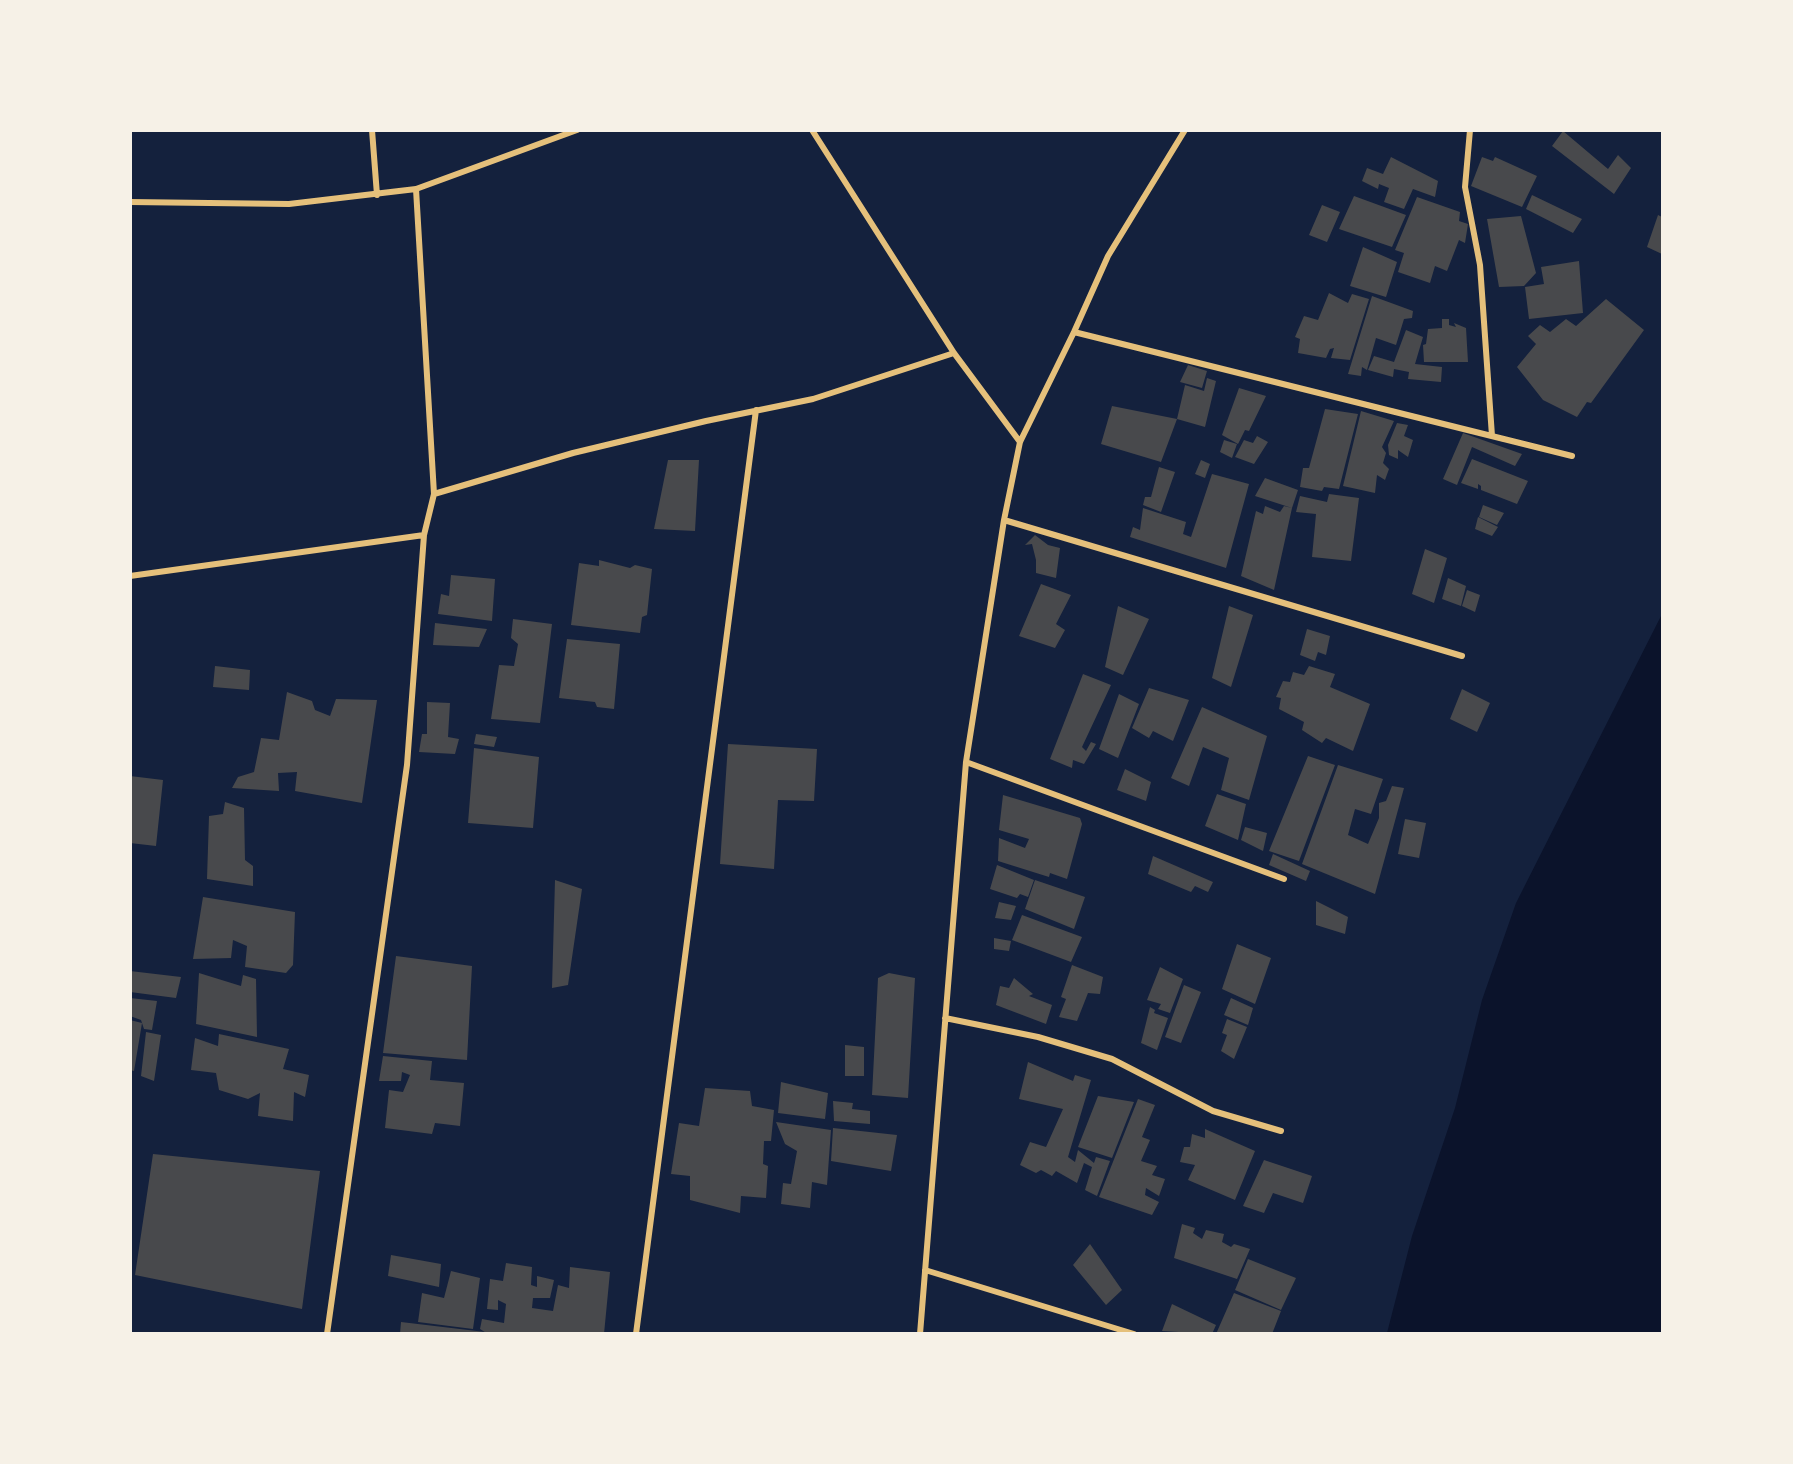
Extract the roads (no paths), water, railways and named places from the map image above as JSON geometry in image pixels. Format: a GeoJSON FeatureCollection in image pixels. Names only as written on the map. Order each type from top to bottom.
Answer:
{"type":"FeatureCollection","features":[{"type":"Feature","properties":{"kind":"street"},"geometry":{"type":"LineString","coordinates":[[372,130],[377,195]]}},
{"type":"Feature","properties":{"kind":"street"},"geometry":{"type":"LineString","coordinates":[[130,202],[289,204],[416,189],[577,130]]}},
{"type":"Feature","properties":{"kind":"street"},"geometry":{"type":"LineString","coordinates":[[812,130],[954,353],[1020,442]]}},
{"type":"Feature","properties":{"kind":"street"},"geometry":{"type":"LineString","coordinates":[[920,1334],[966,762],[1004,520],[1020,442],[1108,256],[1185,130]]}},
{"type":"Feature","properties":{"kind":"street"},"geometry":{"type":"LineString","coordinates":[[1470,130],[1465,187],[1480,265],[1492,436]]}},
{"type":"Feature","properties":{"kind":"street"},"geometry":{"type":"LineString","coordinates":[[327,1334],[407,765],[424,536],[434,494],[416,189]]}},
{"type":"Feature","properties":{"kind":"street"},"geometry":{"type":"LineString","coordinates":[[1074,332],[1572,456]]}},
{"type":"Feature","properties":{"kind":"street"},"geometry":{"type":"LineString","coordinates":[[434,494],[573,453],[834,393],[954,353]]}},
{"type":"Feature","properties":{"kind":"street"},"geometry":{"type":"LineString","coordinates":[[636,1334],[756,410]]}},
{"type":"Feature","properties":{"kind":"street"},"geometry":{"type":"LineString","coordinates":[[1004,520],[1462,656]]}},
{"type":"Feature","properties":{"kind":"street"},"geometry":{"type":"LineString","coordinates":[[130,576],[424,536]]}},
{"type":"Feature","properties":{"kind":"street"},"geometry":{"type":"LineString","coordinates":[[966,762],[1284,879]]}},
{"type":"Feature","properties":{"kind":"street"},"geometry":{"type":"LineString","coordinates":[[945,1018],[1038,1037],[1112,1059],[1213,1110],[1281,1131]]}},
{"type":"Feature","properties":{"kind":"street"},"geometry":{"type":"LineString","coordinates":[[925,1270],[1134,1334]]}},
{"type":"Feature","properties":{"kind":"water"},"geometry":{"type":"Polygon","coordinates":[[[1662,614],[1662,1333],[1387,1333],[1412,1236],[1455,1108],[1482,1000],[1516,903],[1662,614]]]}}]}
